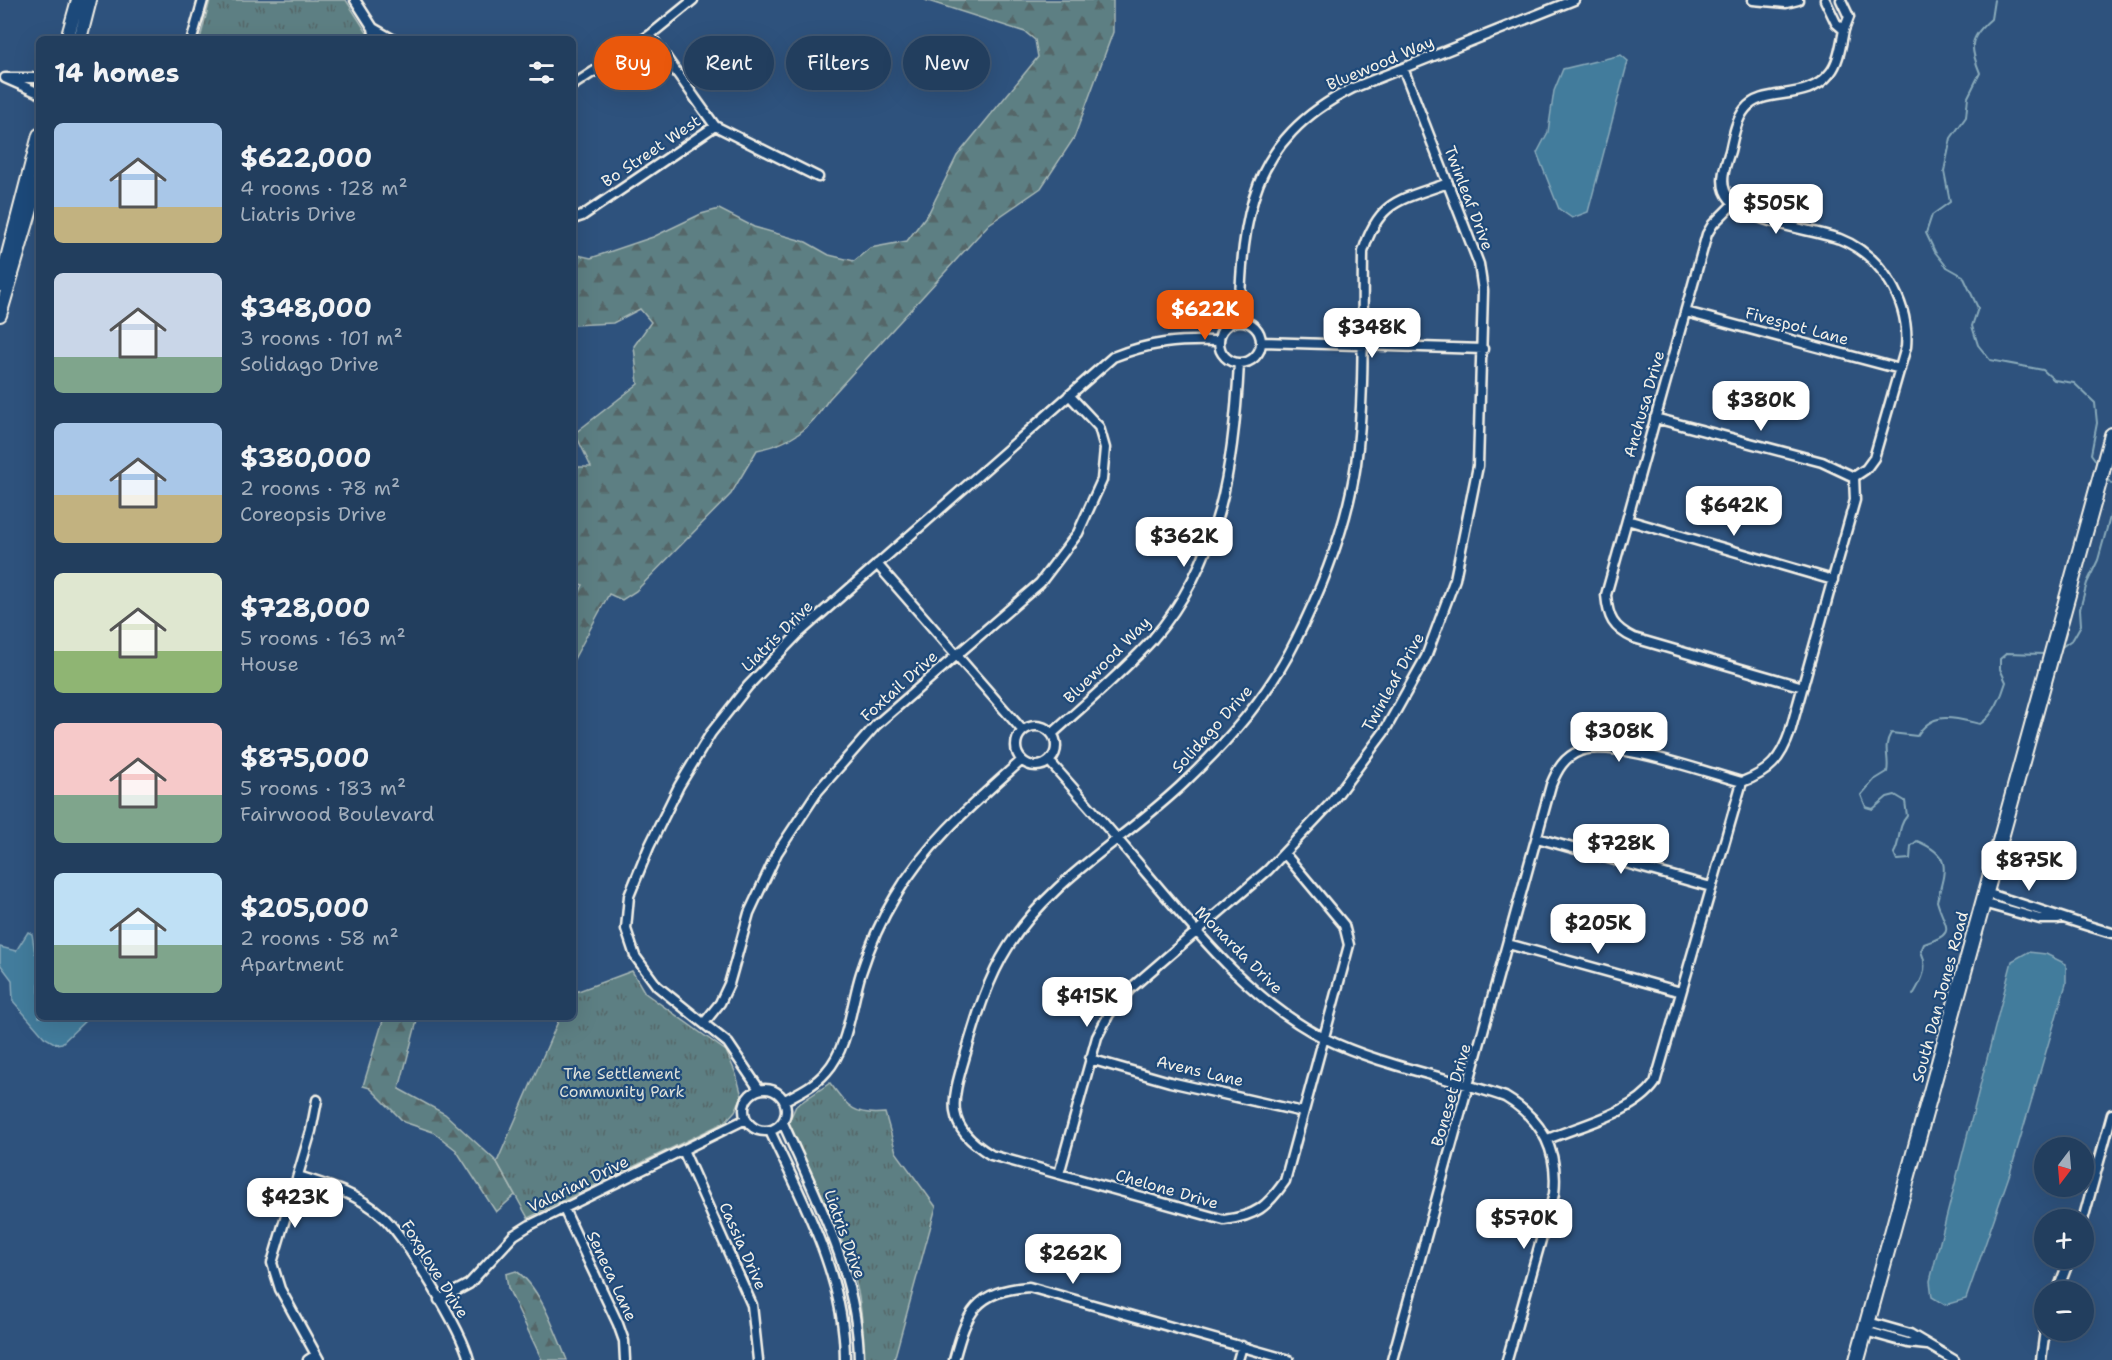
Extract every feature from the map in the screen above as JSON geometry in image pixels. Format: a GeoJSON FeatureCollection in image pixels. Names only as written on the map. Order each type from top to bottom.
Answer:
{"type":"FeatureCollection","features":[{"type":"Feature","properties":{"kind":"main road","name":"South Dan Jones Road"},"geometry":{"type":"LineString","coordinates":[[1857,1360],[2112,435]]}},
{"type":"Feature","properties":{"kind":"street"},"geometry":{"type":"LineString","coordinates":[[68,36],[78,0]]}},
{"type":"Feature","properties":{"kind":"street"},"geometry":{"type":"LineString","coordinates":[[81,36],[90,0]]}},
{"type":"Feature","properties":{"kind":"street"},"geometry":{"type":"LineString","coordinates":[[193,36],[203,0]]}},
{"type":"Feature","properties":{"kind":"street"},"geometry":{"type":"LineString","coordinates":[[355,0],[373,28],[374,36]]}},
{"type":"Feature","properties":{"kind":"street"},"geometry":{"type":"LineString","coordinates":[[576,83],[650,35],[693,0]]}},
{"type":"Feature","properties":{"kind":"street","name":"Bluewood Way"},"geometry":{"type":"LineString","coordinates":[[1239,320],[1242,248],[1247,219],[1262,175],[1276,151],[1292,131],[1330,99],[1574,0]]}},
{"type":"Feature","properties":{"kind":"street"},"geometry":{"type":"LineString","coordinates":[[1753,0],[1786,3],[1798,0]]}},
{"type":"Feature","properties":{"kind":"street"},"geometry":{"type":"LineString","coordinates":[[1825,0],[1836,23],[1844,30]]}},
{"type":"Feature","properties":{"kind":"street"},"geometry":{"type":"LineString","coordinates":[[1841,0],[1849,17],[1831,72],[1822,81],[1792,95],[1757,99],[1745,107],[1739,118],[1723,178],[1725,191],[1733,204],[1750,214],[1840,239],[1860,249],[1877,264],[1898,295],[1907,334],[1900,369],[1874,458],[1866,470],[1854,477]]}},
{"type":"Feature","properties":{"kind":"street"},"geometry":{"type":"LineString","coordinates":[[373,28],[387,36]]}},
{"type":"Feature","properties":{"kind":"street"},"geometry":{"type":"LineString","coordinates":[[650,35],[716,126],[818,177]]}},
{"type":"Feature","properties":{"kind":"street","name":"Twinleaf Drive"},"geometry":{"type":"LineString","coordinates":[[1059,1174],[1090,1059],[1097,1037],[1109,1014],[1130,989],[1195,930],[1268,870],[1331,803],[1384,732],[1426,657],[1455,579],[1478,466],[1483,291],[1479,264],[1403,68]]}},
{"type":"Feature","properties":{"kind":"street"},"geometry":{"type":"LineString","coordinates":[[3,77],[36,78]]}},
{"type":"Feature","properties":{"kind":"street"},"geometry":{"type":"LineString","coordinates":[[3,77],[36,92]]}},
{"type":"Feature","properties":{"kind":"street","name":"Bo Street West"},"geometry":{"type":"LineString","coordinates":[[576,218],[716,126]]}},
{"type":"Feature","properties":{"kind":"street"},"geometry":{"type":"LineString","coordinates":[[0,285],[36,147]]}},
{"type":"Feature","properties":{"kind":"street","name":"Solidago Drive"},"geometry":{"type":"LineString","coordinates":[[1059,1174],[991,1155],[974,1145],[961,1131],[954,1113],[953,1095],[978,1013],[1008,947],[1043,903],[1185,782],[1254,710],[1275,680],[1327,575],[1347,508],[1356,464],[1364,252],[1369,232],[1378,215],[1394,202],[1448,183]]}},
{"type":"Feature","properties":{"kind":"street"},"geometry":{"type":"LineString","coordinates":[[0,315],[36,192]]}},
{"type":"Feature","properties":{"kind":"street","name":"Anchusa Drive"},"geometry":{"type":"LineString","coordinates":[[1733,204],[1713,224],[1707,234],[1606,595],[1611,621],[1617,630],[1634,638],[1803,687]]}},
{"type":"Feature","properties":{"kind":"street","name":"Fivespot Lane"},"geometry":{"type":"LineString","coordinates":[[1686,312],[1900,369]]}},
{"type":"Feature","properties":{"kind":"street"},"geometry":{"type":"LineString","coordinates":[[1239,320],[1256,328],[1261,342],[1255,357],[1239,363],[1222,354],[1218,341],[1223,328],[1239,320]]}},
{"type":"Feature","properties":{"kind":"street","name":"Liatris Drive"},"geometry":{"type":"LineString","coordinates":[[759,1089],[728,1043],[657,986],[635,956],[627,929],[629,896],[679,786],[711,733],[748,686],[798,634],[1113,357],[1144,345],[1175,340],[1218,341]]}},
{"type":"Feature","properties":{"kind":"street"},"geometry":{"type":"LineString","coordinates":[[1261,342],[1483,349]]}},
{"type":"Feature","properties":{"kind":"street","name":"Bluewood Way"},"geometry":{"type":"LineString","coordinates":[[1052,734],[1107,685],[1152,639],[1177,606],[1199,568],[1219,519],[1230,474],[1239,363]]}},
{"type":"Feature","properties":{"kind":"street","name":"Foxtail Drive"},"geometry":{"type":"LineString","coordinates":[[704,1023],[720,1003],[729,984],[749,913],[777,853],[818,791],[876,725],[1040,583],[1078,533],[1102,480],[1105,448],[1099,427],[1069,395]]}},
{"type":"Feature","properties":{"kind":"street"},"geometry":{"type":"LineString","coordinates":[[1656,418],[1822,462],[1854,477]]}},
{"type":"Feature","properties":{"kind":"street"},"geometry":{"type":"LineString","coordinates":[[1507,1360],[1554,1194],[1556,1171],[1548,1139],[1631,1105],[1649,1092],[1658,1075],[1742,782],[1760,775],[1784,752],[1855,500],[1854,477]]}},
{"type":"Feature","properties":{"kind":"street"},"geometry":{"type":"LineString","coordinates":[[1627,520],[1833,580]]}},
{"type":"Feature","properties":{"kind":"street"},"geometry":{"type":"LineString","coordinates":[[876,564],[1023,731]]}},
{"type":"Feature","properties":{"kind":"street"},"geometry":{"type":"LineString","coordinates":[[1036,726],[1043,727],[1052,734],[1056,749],[1050,762],[1037,766],[1022,759],[1016,743],[1023,731],[1036,726]]}},
{"type":"Feature","properties":{"kind":"street","name":"Boneset Drive"},"geometry":{"type":"LineString","coordinates":[[1392,1360],[1537,837],[1558,769],[1566,759],[1578,752],[1594,748],[1618,749],[1742,782]]}},
{"type":"Feature","properties":{"kind":"street"},"geometry":{"type":"LineString","coordinates":[[785,1100],[813,1085],[828,1070],[837,1055],[861,971],[894,898],[920,860],[951,823],[1022,759]]}},
{"type":"Feature","properties":{"kind":"street","name":"Monarda Drive"},"geometry":{"type":"LineString","coordinates":[[1050,762],[1195,930],[1251,988],[1288,1018],[1323,1038],[1361,1054],[1469,1086],[1514,1103],[1534,1119],[1548,1139]]}},
{"type":"Feature","properties":{"kind":"street"},"geometry":{"type":"LineString","coordinates":[[1537,837],[1712,886]]}},
{"type":"Feature","properties":{"kind":"street","name":"Chelone Drive"},"geometry":{"type":"LineString","coordinates":[[1059,1174],[1224,1220],[1244,1218],[1259,1210],[1274,1197],[1285,1180],[1349,945],[1344,924],[1284,853]]}},
{"type":"Feature","properties":{"kind":"street"},"geometry":{"type":"LineString","coordinates":[[1984,898],[2040,919],[2061,919],[2112,933]]}},
{"type":"Feature","properties":{"kind":"street"},"geometry":{"type":"LineString","coordinates":[[1508,944],[1681,992]]}},
{"type":"Feature","properties":{"kind":"street","name":"Avens Lane"},"geometry":{"type":"LineString","coordinates":[[1090,1059],[1170,1082],[1303,1112]]}},
{"type":"Feature","properties":{"kind":"street"},"geometry":{"type":"LineString","coordinates":[[759,1089],[774,1090],[785,1100],[787,1109],[783,1123],[770,1131],[757,1130],[746,1119],[744,1105],[747,1098],[759,1089]]}},
{"type":"Feature","properties":{"kind":"street"},"geometry":{"type":"LineString","coordinates":[[314,1358],[280,1289],[272,1263],[298,1176],[317,1100]]}},
{"type":"Feature","properties":{"kind":"street"},"geometry":{"type":"LineString","coordinates":[[2086,1209],[2112,1114]]}},
{"type":"Feature","properties":{"kind":"street","name":"Valarian Drive"},"geometry":{"type":"LineString","coordinates":[[439,1300],[469,1284],[514,1235],[563,1207],[746,1119]]}},
{"type":"Feature","properties":{"kind":"street","name":"Liatris Drive"},"geometry":{"type":"LineString","coordinates":[[783,1123],[843,1263],[853,1302],[859,1360]]}},
{"type":"Feature","properties":{"kind":"street","name":"Liatris Drive"},"geometry":{"type":"LineString","coordinates":[[770,1131],[830,1265],[839,1304],[845,1360]]}},
{"type":"Feature","properties":{"kind":"street","name":"Cassia Drive"},"geometry":{"type":"LineString","coordinates":[[682,1150],[752,1305],[758,1360]]}},
{"type":"Feature","properties":{"kind":"street","name":"Foxglove Drive"},"geometry":{"type":"LineString","coordinates":[[298,1176],[342,1190],[381,1215],[401,1237],[439,1300],[470,1360]]}},
{"type":"Feature","properties":{"kind":"street","name":"Seneca Lane"},"geometry":{"type":"LineString","coordinates":[[563,1207],[618,1324],[624,1341],[625,1360]]}},
{"type":"Feature","properties":{"kind":"street"},"geometry":{"type":"LineString","coordinates":[[954,1360],[963,1328],[973,1310],[987,1297],[1005,1288],[1029,1287],[1289,1360]]}},
{"type":"Feature","properties":{"kind":"street"},"geometry":{"type":"LineString","coordinates":[[1866,1327],[1910,1334],[1954,1360]]}},
{"type":"Feature","properties":{"kind":"street"},"geometry":{"type":"LineString","coordinates":[[2041,1360],[2044,1341]]}},
{"type":"Feature","properties":{"kind":"street"},"geometry":{"type":"LineString","coordinates":[[1238,1360],[1242,1347]]}},
{"type":"Feature","properties":{"kind":"green space"},"geometry":{"type":"Polygon","coordinates":[[[210,0],[346,0],[369,36],[201,36],[210,0]]]}},
{"type":"Feature","properties":{"kind":"green space"},"geometry":{"type":"Polygon","coordinates":[[[925,0],[1113,0],[1113,32],[1074,138],[1041,188],[989,224],[829,399],[807,427],[791,439],[757,450],[731,494],[636,591],[622,600],[609,594],[576,655],[576,599],[583,585],[576,583],[576,467],[591,467],[576,432],[638,384],[634,346],[651,322],[640,309],[613,323],[576,325],[576,255],[591,258],[653,237],[701,214],[719,209],[754,227],[806,242],[829,255],[854,261],[870,248],[907,241],[929,212],[957,156],[1038,57],[1035,40],[1025,32],[925,0]]]}},
{"type":"Feature","properties":{"kind":"green space","name":"The Settlement Community Park"},"geometry":{"type":"Polygon","coordinates":[[[632,971],[645,993],[726,1051],[742,1096],[735,1111],[725,1122],[528,1218],[497,1162],[559,1020],[576,1020],[576,992],[632,971]]]}},
{"type":"Feature","properties":{"kind":"green space"},"geometry":{"type":"Polygon","coordinates":[[[383,1020],[417,1020],[399,1089],[445,1114],[497,1162],[515,1195],[496,1212],[456,1150],[433,1132],[404,1122],[370,1088],[363,1086],[383,1020]]]}},
{"type":"Feature","properties":{"kind":"green space"},"geometry":{"type":"Polygon","coordinates":[[[830,1083],[853,1108],[866,1113],[885,1113],[896,1152],[936,1207],[894,1360],[864,1360],[860,1305],[847,1254],[832,1216],[788,1124],[796,1106],[830,1083]]]}},
{"type":"Feature","properties":{"kind":"green space"},"geometry":{"type":"Polygon","coordinates":[[[516,1271],[525,1278],[540,1299],[567,1360],[542,1360],[508,1288],[506,1274],[516,1271]]]}},
{"type":"Feature","properties":{"kind":"water"},"geometry":{"type":"Polygon","coordinates":[[[1621,55],[1628,61],[1588,212],[1572,218],[1559,209],[1537,153],[1548,132],[1554,91],[1563,69],[1621,55]]]}},
{"type":"Feature","properties":{"kind":"water"},"geometry":{"type":"Polygon","coordinates":[[[28,932],[32,934],[36,954],[36,1020],[86,1020],[62,1043],[56,1044],[44,1037],[13,1001],[12,980],[0,964],[0,947],[16,951],[28,932]]]}},
{"type":"Feature","properties":{"kind":"water"},"geometry":{"type":"Polygon","coordinates":[[[2028,952],[2046,954],[2066,964],[2066,984],[2010,1173],[1966,1299],[1945,1305],[1932,1297],[1930,1281],[2012,961],[2028,952]]]}},
{"type":"Feature","properties":{"kind":"waterway"},"geometry":{"type":"LineString","coordinates":[[1994,0],[1991,19],[1978,32],[1973,43],[1974,56],[1980,73],[1968,97],[1966,117],[1951,138],[1944,171],[1950,202],[1932,215],[1926,233],[1935,252],[1947,267],[1963,276],[1978,308],[1972,326],[1978,345],[1990,360],[2043,370],[2054,380],[2074,383],[2095,403],[2097,423],[2091,454],[2099,465]]}},
{"type":"Feature","properties":{"kind":"waterway"},"geometry":{"type":"LineString","coordinates":[[2107,477],[2112,484]]}},
{"type":"Feature","properties":{"kind":"waterway"},"geometry":{"type":"LineString","coordinates":[[2059,649],[2073,639],[2081,625],[2080,609],[2087,583],[2098,560],[2112,510]]}},
{"type":"Feature","properties":{"kind":"waterway"},"geometry":{"type":"LineString","coordinates":[[1913,995],[1923,974],[1924,963],[1921,951],[1924,944],[1942,936],[1946,928],[1937,901],[1944,872],[1943,865],[1936,852],[1917,841],[1911,846],[1910,859],[1897,860],[1894,853],[1907,816],[1905,801],[1895,795],[1887,797],[1873,809],[1866,807],[1861,795],[1874,780],[1887,772],[1887,743],[1891,733],[1917,736],[1930,722],[1945,718],[1980,724],[1996,705],[2006,682],[2000,669],[2000,659],[2007,653],[2045,654]]}}]}
